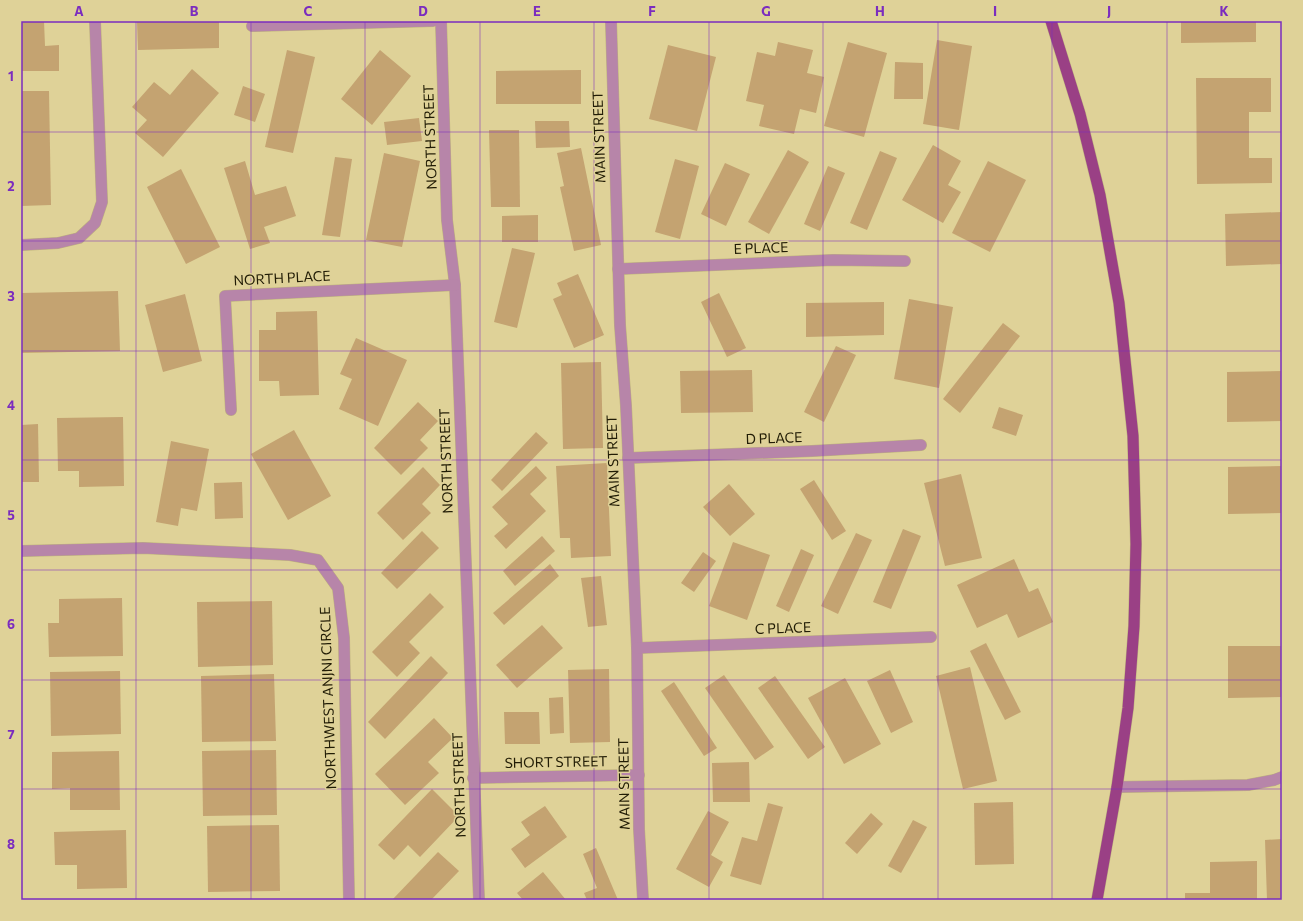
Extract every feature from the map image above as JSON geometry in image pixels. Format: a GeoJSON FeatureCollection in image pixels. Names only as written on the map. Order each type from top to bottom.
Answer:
{"type":"FeatureCollection","features":[{"type":"Feature","properties":{"kind":"main road"},"geometry":{"type":"LineString","coordinates":[[1051,21],[1080,114],[1100,195],[1119,303],[1133,436],[1136,544],[1134,626],[1128,708],[1117,787],[1097,900]]}},
{"type":"Feature","properties":{"kind":"street"},"geometry":{"type":"LineString","coordinates":[[21,245],[58,244],[79,238],[95,223],[102,202],[96,21]]}},
{"type":"Feature","properties":{"kind":"street"},"geometry":{"type":"LineString","coordinates":[[252,26],[433,21]]}},
{"type":"Feature","properties":{"kind":"street","name":"NORTH STREET"},"geometry":{"type":"LineString","coordinates":[[441,21],[447,220],[455,285],[473,778],[479,900]]}},
{"type":"Feature","properties":{"kind":"street","name":"MAIN STREET"},"geometry":{"type":"LineString","coordinates":[[611,21],[618,269],[637,648],[639,829],[643,900]]}},
{"type":"Feature","properties":{"kind":"street","name":"E PLACE"},"geometry":{"type":"LineString","coordinates":[[618,269],[833,260],[905,261]]}},
{"type":"Feature","properties":{"kind":"street","name":"NORTH PLACE"},"geometry":{"type":"LineString","coordinates":[[231,410],[225,296],[455,285]]}},
{"type":"Feature","properties":{"kind":"street","name":"D PLACE"},"geometry":{"type":"LineString","coordinates":[[628,458],[921,445]]}},
{"type":"Feature","properties":{"kind":"street","name":"NORTHWEST ANJNI CIRCLE"},"geometry":{"type":"LineString","coordinates":[[21,551],[143,548],[290,555],[318,560],[338,588],[344,638],[349,900]]}},
{"type":"Feature","properties":{"kind":"street","name":"C PLACE"},"geometry":{"type":"LineString","coordinates":[[637,648],[931,637]]}},
{"type":"Feature","properties":{"kind":"street","name":"SHORT STREET"},"geometry":{"type":"LineString","coordinates":[[473,778],[639,775]]}},
{"type":"Feature","properties":{"kind":"street"},"geometry":{"type":"LineString","coordinates":[[1117,787],[1248,785],[1282,777]]}},
{"type":"Feature","properties":{"kind":"building"},"geometry":{"type":"Polygon","coordinates":[[[21,21],[44,21],[45,46],[59,45],[59,71],[21,71],[21,21]]]}},
{"type":"Feature","properties":{"kind":"building"},"geometry":{"type":"Polygon","coordinates":[[[137,21],[219,21],[219,48],[138,50],[137,21]]]}},
{"type":"Feature","properties":{"kind":"building"},"geometry":{"type":"Polygon","coordinates":[[[1181,21],[1256,21],[1256,42],[1181,43],[1181,21]]]}},
{"type":"Feature","properties":{"kind":"building"},"geometry":{"type":"Polygon","coordinates":[[[937,40],[972,46],[959,130],[923,124],[937,40]]]}},
{"type":"Feature","properties":{"kind":"building"},"geometry":{"type":"Polygon","coordinates":[[[778,42],[813,50],[807,73],[824,77],[816,113],[800,109],[794,134],[759,126],[764,105],[746,101],[757,52],[775,56],[778,42]]]}},
{"type":"Feature","properties":{"kind":"building"},"geometry":{"type":"Polygon","coordinates":[[[848,42],[887,53],[864,137],[824,126],[848,42]]]}},
{"type":"Feature","properties":{"kind":"building"},"geometry":{"type":"Polygon","coordinates":[[[668,45],[716,57],[697,131],[649,119],[668,45]]]}},
{"type":"Feature","properties":{"kind":"building"},"geometry":{"type":"Polygon","coordinates":[[[287,50],[315,57],[293,153],[265,147],[287,50]]]}},
{"type":"Feature","properties":{"kind":"building"},"geometry":{"type":"Polygon","coordinates":[[[380,50],[411,76],[372,125],[341,99],[380,50]]]}},
{"type":"Feature","properties":{"kind":"building"},"geometry":{"type":"Polygon","coordinates":[[[895,62],[923,63],[923,99],[894,99],[895,62]]]}},
{"type":"Feature","properties":{"kind":"building"},"geometry":{"type":"Polygon","coordinates":[[[192,69],[219,93],[163,157],[135,133],[147,120],[132,107],[154,82],[170,95],[192,69]]]}},
{"type":"Feature","properties":{"kind":"building"},"geometry":{"type":"Polygon","coordinates":[[[581,70],[581,104],[496,104],[496,71],[581,70]]]}},
{"type":"Feature","properties":{"kind":"building"},"geometry":{"type":"Polygon","coordinates":[[[1196,78],[1271,78],[1271,112],[1249,112],[1249,158],[1272,158],[1272,183],[1197,184],[1196,78]]]}},
{"type":"Feature","properties":{"kind":"building"},"geometry":{"type":"Polygon","coordinates":[[[243,86],[265,94],[255,122],[234,115],[243,86]]]}},
{"type":"Feature","properties":{"kind":"building"},"geometry":{"type":"Polygon","coordinates":[[[21,91],[49,91],[51,205],[21,206],[21,91]]]}},
{"type":"Feature","properties":{"kind":"building"},"geometry":{"type":"Polygon","coordinates":[[[419,118],[422,141],[387,145],[384,122],[419,118]]]}},
{"type":"Feature","properties":{"kind":"building"},"geometry":{"type":"Polygon","coordinates":[[[535,121],[569,121],[570,147],[536,148],[535,121]]]}},
{"type":"Feature","properties":{"kind":"building"},"geometry":{"type":"Polygon","coordinates":[[[489,130],[519,130],[520,207],[491,207],[489,130]]]}},
{"type":"Feature","properties":{"kind":"building"},"geometry":{"type":"Polygon","coordinates":[[[933,145],[961,161],[948,185],[961,192],[943,223],[902,200],[933,145]]]}},
{"type":"Feature","properties":{"kind":"building"},"geometry":{"type":"Polygon","coordinates":[[[581,148],[601,245],[574,251],[560,187],[564,186],[557,153],[581,148]]]}},
{"type":"Feature","properties":{"kind":"building"},"geometry":{"type":"Polygon","coordinates":[[[788,150],[809,162],[769,234],[748,222],[788,150]]]}},
{"type":"Feature","properties":{"kind":"building"},"geometry":{"type":"Polygon","coordinates":[[[880,151],[897,158],[867,230],[850,223],[880,151]]]}},
{"type":"Feature","properties":{"kind":"building"},"geometry":{"type":"Polygon","coordinates":[[[384,153],[420,161],[402,247],[366,240],[384,153]]]}},
{"type":"Feature","properties":{"kind":"building"},"geometry":{"type":"Polygon","coordinates":[[[335,157],[352,159],[340,237],[322,235],[335,157]]]}},
{"type":"Feature","properties":{"kind":"building"},"geometry":{"type":"Polygon","coordinates":[[[675,159],[699,166],[680,239],[655,232],[675,159]]]}},
{"type":"Feature","properties":{"kind":"building"},"geometry":{"type":"Polygon","coordinates":[[[245,161],[255,195],[286,186],[296,216],[264,227],[270,243],[250,249],[224,168],[245,161]]]}},
{"type":"Feature","properties":{"kind":"building"},"geometry":{"type":"Polygon","coordinates":[[[988,161],[1026,180],[990,252],[952,233],[988,161]]]}},
{"type":"Feature","properties":{"kind":"building"},"geometry":{"type":"Polygon","coordinates":[[[725,163],[750,174],[726,226],[701,214],[725,163]]]}},
{"type":"Feature","properties":{"kind":"building"},"geometry":{"type":"Polygon","coordinates":[[[828,166],[845,173],[820,231],[804,224],[828,166]]]}},
{"type":"Feature","properties":{"kind":"building"},"geometry":{"type":"Polygon","coordinates":[[[181,169],[220,247],[186,264],[147,187],[181,169]]]}},
{"type":"Feature","properties":{"kind":"building"},"geometry":{"type":"Polygon","coordinates":[[[1282,212],[1282,264],[1226,266],[1225,214],[1282,212]]]}},
{"type":"Feature","properties":{"kind":"building"},"geometry":{"type":"Polygon","coordinates":[[[538,215],[538,242],[502,242],[502,216],[538,215]]]}},
{"type":"Feature","properties":{"kind":"building"},"geometry":{"type":"Polygon","coordinates":[[[512,248],[535,253],[517,328],[494,322],[512,248]]]}},
{"type":"Feature","properties":{"kind":"building"},"geometry":{"type":"Polygon","coordinates":[[[578,274],[604,335],[574,348],[553,299],[562,295],[557,283],[578,274]]]}},
{"type":"Feature","properties":{"kind":"building"},"geometry":{"type":"Polygon","coordinates":[[[118,291],[120,351],[21,353],[21,293],[118,291]]]}},
{"type":"Feature","properties":{"kind":"building"},"geometry":{"type":"Polygon","coordinates":[[[719,293],[746,348],[727,357],[701,302],[719,293]]]}},
{"type":"Feature","properties":{"kind":"building"},"geometry":{"type":"Polygon","coordinates":[[[185,294],[202,361],[163,372],[145,305],[185,294]]]}},
{"type":"Feature","properties":{"kind":"building"},"geometry":{"type":"Polygon","coordinates":[[[909,299],[953,307],[939,388],[894,379],[909,299]]]}},
{"type":"Feature","properties":{"kind":"building"},"geometry":{"type":"Polygon","coordinates":[[[884,302],[884,335],[806,337],[806,303],[884,302]]]}},
{"type":"Feature","properties":{"kind":"building"},"geometry":{"type":"Polygon","coordinates":[[[317,311],[319,395],[280,396],[279,381],[259,381],[259,330],[276,330],[276,312],[317,311]]]}},
{"type":"Feature","properties":{"kind":"building"},"geometry":{"type":"Polygon","coordinates":[[[1003,323],[1020,336],[960,413],[943,399],[1003,323]]]}},
{"type":"Feature","properties":{"kind":"building"},"geometry":{"type":"Polygon","coordinates":[[[356,338],[407,360],[378,426],[339,409],[352,379],[340,374],[356,338]]]}},
{"type":"Feature","properties":{"kind":"building"},"geometry":{"type":"Polygon","coordinates":[[[836,346],[856,355],[824,422],[804,412],[836,346]]]}},
{"type":"Feature","properties":{"kind":"building"},"geometry":{"type":"Polygon","coordinates":[[[601,362],[603,448],[563,449],[561,363],[601,362]]]}},
{"type":"Feature","properties":{"kind":"building"},"geometry":{"type":"Polygon","coordinates":[[[752,370],[753,412],[681,413],[680,371],[752,370]]]}},
{"type":"Feature","properties":{"kind":"building"},"geometry":{"type":"Polygon","coordinates":[[[1282,371],[1282,421],[1227,422],[1227,372],[1282,371]]]}},
{"type":"Feature","properties":{"kind":"building"},"geometry":{"type":"Polygon","coordinates":[[[418,402],[438,421],[420,440],[428,448],[401,475],[374,448],[418,402]]]}},
{"type":"Feature","properties":{"kind":"building"},"geometry":{"type":"Polygon","coordinates":[[[999,407],[1023,415],[1016,436],[992,428],[999,407]]]}},
{"type":"Feature","properties":{"kind":"building"},"geometry":{"type":"Polygon","coordinates":[[[123,417],[124,486],[79,487],[79,471],[58,471],[57,418],[123,417]]]}},
{"type":"Feature","properties":{"kind":"building"},"geometry":{"type":"Polygon","coordinates":[[[38,424],[39,482],[21,482],[21,425],[38,424]]]}},
{"type":"Feature","properties":{"kind":"building"},"geometry":{"type":"Polygon","coordinates":[[[294,430],[331,496],[288,520],[251,454],[294,430]]]}},
{"type":"Feature","properties":{"kind":"building"},"geometry":{"type":"Polygon","coordinates":[[[536,432],[548,443],[502,491],[491,480],[536,432]]]}},
{"type":"Feature","properties":{"kind":"building"},"geometry":{"type":"Polygon","coordinates":[[[171,441],[209,449],[197,511],[181,508],[178,526],[156,522],[171,441]]]}},
{"type":"Feature","properties":{"kind":"building"},"geometry":{"type":"Polygon","coordinates":[[[607,463],[611,556],[571,558],[570,538],[560,538],[556,466],[607,463]]]}},
{"type":"Feature","properties":{"kind":"building"},"geometry":{"type":"Polygon","coordinates":[[[536,466],[547,478],[530,494],[546,511],[506,549],[494,536],[508,524],[492,507],[536,466]]]}},
{"type":"Feature","properties":{"kind":"building"},"geometry":{"type":"Polygon","coordinates":[[[1282,466],[1282,513],[1228,514],[1228,467],[1282,466]]]}},
{"type":"Feature","properties":{"kind":"building"},"geometry":{"type":"Polygon","coordinates":[[[423,467],[440,485],[422,504],[431,513],[403,540],[377,513],[423,467]]]}},
{"type":"Feature","properties":{"kind":"building"},"geometry":{"type":"Polygon","coordinates":[[[961,474],[982,558],[945,566],[924,483],[961,474]]]}},
{"type":"Feature","properties":{"kind":"building"},"geometry":{"type":"Polygon","coordinates":[[[814,480],[846,531],[832,540],[800,489],[814,480]]]}},
{"type":"Feature","properties":{"kind":"building"},"geometry":{"type":"Polygon","coordinates":[[[242,482],[243,518],[215,519],[214,483],[242,482]]]}},
{"type":"Feature","properties":{"kind":"building"},"geometry":{"type":"Polygon","coordinates":[[[729,484],[755,514],[730,536],[703,507],[729,484]]]}},
{"type":"Feature","properties":{"kind":"building"},"geometry":{"type":"Polygon","coordinates":[[[903,529],[921,536],[891,609],[873,602],[903,529]]]}},
{"type":"Feature","properties":{"kind":"building"},"geometry":{"type":"Polygon","coordinates":[[[422,531],[439,548],[397,589],[381,573],[422,531]]]}},
{"type":"Feature","properties":{"kind":"building"},"geometry":{"type":"Polygon","coordinates":[[[856,533],[872,540],[838,614],[821,606],[856,533]]]}},
{"type":"Feature","properties":{"kind":"building"},"geometry":{"type":"Polygon","coordinates":[[[542,536],[555,551],[515,586],[503,571],[542,536]]]}},
{"type":"Feature","properties":{"kind":"building"},"geometry":{"type":"Polygon","coordinates":[[[733,542],[770,555],[747,620],[709,606],[733,542]]]}},
{"type":"Feature","properties":{"kind":"building"},"geometry":{"type":"Polygon","coordinates":[[[801,549],[814,555],[789,612],[776,606],[801,549]]]}},
{"type":"Feature","properties":{"kind":"building"},"geometry":{"type":"Polygon","coordinates":[[[703,552],[716,561],[694,592],[681,583],[703,552]]]}},
{"type":"Feature","properties":{"kind":"building"},"geometry":{"type":"Polygon","coordinates":[[[1014,559],[1029,592],[1038,588],[1053,622],[1018,638],[1007,614],[977,628],[957,585],[1014,559]]]}},
{"type":"Feature","properties":{"kind":"building"},"geometry":{"type":"Polygon","coordinates":[[[550,564],[559,576],[504,625],[493,613],[550,564]]]}},
{"type":"Feature","properties":{"kind":"building"},"geometry":{"type":"Polygon","coordinates":[[[601,576],[607,625],[588,627],[581,578],[601,576]]]}},
{"type":"Feature","properties":{"kind":"building"},"geometry":{"type":"Polygon","coordinates":[[[430,593],[444,607],[409,642],[420,653],[397,677],[372,652],[430,593]]]}},
{"type":"Feature","properties":{"kind":"building"},"geometry":{"type":"Polygon","coordinates":[[[122,598],[123,656],[49,657],[48,623],[59,623],[59,599],[122,598]]]}},
{"type":"Feature","properties":{"kind":"building"},"geometry":{"type":"Polygon","coordinates":[[[272,601],[273,665],[198,667],[197,602],[272,601]]]}},
{"type":"Feature","properties":{"kind":"building"},"geometry":{"type":"Polygon","coordinates":[[[542,625],[563,648],[517,688],[496,665],[542,625]]]}},
{"type":"Feature","properties":{"kind":"building"},"geometry":{"type":"Polygon","coordinates":[[[986,643],[1021,712],[1005,720],[970,651],[986,643]]]}},
{"type":"Feature","properties":{"kind":"building"},"geometry":{"type":"Polygon","coordinates":[[[1228,646],[1282,646],[1282,697],[1228,698],[1228,646]]]}},
{"type":"Feature","properties":{"kind":"building"},"geometry":{"type":"Polygon","coordinates":[[[431,656],[448,673],[385,739],[368,722],[431,656]]]}},
{"type":"Feature","properties":{"kind":"building"},"geometry":{"type":"Polygon","coordinates":[[[970,667],[997,781],[963,789],[936,676],[970,667]]]}},
{"type":"Feature","properties":{"kind":"building"},"geometry":{"type":"Polygon","coordinates":[[[609,669],[610,742],[570,743],[568,670],[609,669]]]}},
{"type":"Feature","properties":{"kind":"building"},"geometry":{"type":"Polygon","coordinates":[[[890,670],[913,722],[891,733],[867,681],[890,670]]]}},
{"type":"Feature","properties":{"kind":"building"},"geometry":{"type":"Polygon","coordinates":[[[120,671],[121,734],[51,736],[50,672],[120,671]]]}},
{"type":"Feature","properties":{"kind":"building"},"geometry":{"type":"Polygon","coordinates":[[[274,674],[276,741],[202,742],[201,676],[274,674]]]}},
{"type":"Feature","properties":{"kind":"building"},"geometry":{"type":"Polygon","coordinates":[[[724,675],[774,747],[755,760],[705,688],[724,675]]]}},
{"type":"Feature","properties":{"kind":"building"},"geometry":{"type":"Polygon","coordinates":[[[775,676],[825,747],[808,759],[758,688],[775,676]]]}},
{"type":"Feature","properties":{"kind":"building"},"geometry":{"type":"Polygon","coordinates":[[[845,678],[881,744],[844,764],[808,698],[845,678]]]}},
{"type":"Feature","properties":{"kind":"building"},"geometry":{"type":"Polygon","coordinates":[[[674,682],[717,748],[704,756],[661,691],[674,682]]]}},
{"type":"Feature","properties":{"kind":"building"},"geometry":{"type":"Polygon","coordinates":[[[563,697],[564,733],[550,734],[549,698],[563,697]]]}},
{"type":"Feature","properties":{"kind":"building"},"geometry":{"type":"Polygon","coordinates":[[[504,712],[539,712],[540,744],[505,744],[504,712]]]}},
{"type":"Feature","properties":{"kind":"building"},"geometry":{"type":"Polygon","coordinates":[[[434,718],[453,738],[428,762],[439,773],[405,805],[375,774],[434,718]]]}},
{"type":"Feature","properties":{"kind":"building"},"geometry":{"type":"Polygon","coordinates":[[[276,750],[277,815],[203,816],[202,751],[276,750]]]}},
{"type":"Feature","properties":{"kind":"building"},"geometry":{"type":"Polygon","coordinates":[[[119,751],[120,810],[70,810],[70,788],[52,789],[52,752],[119,751]]]}},
{"type":"Feature","properties":{"kind":"building"},"geometry":{"type":"Polygon","coordinates":[[[749,762],[750,802],[713,802],[712,763],[749,762]]]}},
{"type":"Feature","properties":{"kind":"building"},"geometry":{"type":"Polygon","coordinates":[[[432,789],[459,816],[420,857],[408,845],[394,860],[378,845],[432,789]]]}},
{"type":"Feature","properties":{"kind":"building"},"geometry":{"type":"Polygon","coordinates":[[[1013,802],[1014,864],[975,865],[974,803],[1013,802]]]}},
{"type":"Feature","properties":{"kind":"building"},"geometry":{"type":"Polygon","coordinates":[[[768,803],[783,807],[761,885],[730,876],[742,837],[757,841],[768,803]]]}},
{"type":"Feature","properties":{"kind":"building"},"geometry":{"type":"Polygon","coordinates":[[[545,806],[567,837],[525,868],[511,849],[530,835],[521,822],[545,806]]]}},
{"type":"Feature","properties":{"kind":"building"},"geometry":{"type":"Polygon","coordinates":[[[708,811],[729,822],[711,855],[723,862],[709,887],[676,869],[708,811]]]}},
{"type":"Feature","properties":{"kind":"building"},"geometry":{"type":"Polygon","coordinates":[[[871,813],[883,824],[857,854],[845,843],[871,813]]]}},
{"type":"Feature","properties":{"kind":"building"},"geometry":{"type":"Polygon","coordinates":[[[913,820],[927,827],[901,873],[888,866],[913,820]]]}},
{"type":"Feature","properties":{"kind":"building"},"geometry":{"type":"Polygon","coordinates":[[[279,825],[280,891],[208,892],[207,826],[279,825]]]}},
{"type":"Feature","properties":{"kind":"building"},"geometry":{"type":"Polygon","coordinates":[[[126,830],[127,888],[77,889],[77,865],[55,865],[54,832],[126,830]]]}},
{"type":"Feature","properties":{"kind":"building"},"geometry":{"type":"Polygon","coordinates":[[[1282,839],[1282,900],[1267,900],[1265,840],[1282,839]]]}},
{"type":"Feature","properties":{"kind":"building"},"geometry":{"type":"Polygon","coordinates":[[[596,848],[618,900],[587,900],[584,893],[597,888],[583,854],[596,848]]]}},
{"type":"Feature","properties":{"kind":"building"},"geometry":{"type":"Polygon","coordinates":[[[438,852],[459,871],[431,900],[392,900],[438,852]]]}},
{"type":"Feature","properties":{"kind":"building"},"geometry":{"type":"Polygon","coordinates":[[[1257,861],[1257,900],[1185,900],[1185,893],[1210,893],[1210,862],[1257,861]]]}},
{"type":"Feature","properties":{"kind":"building"},"geometry":{"type":"Polygon","coordinates":[[[543,872],[566,900],[523,900],[517,893],[543,872]]]}}]}
